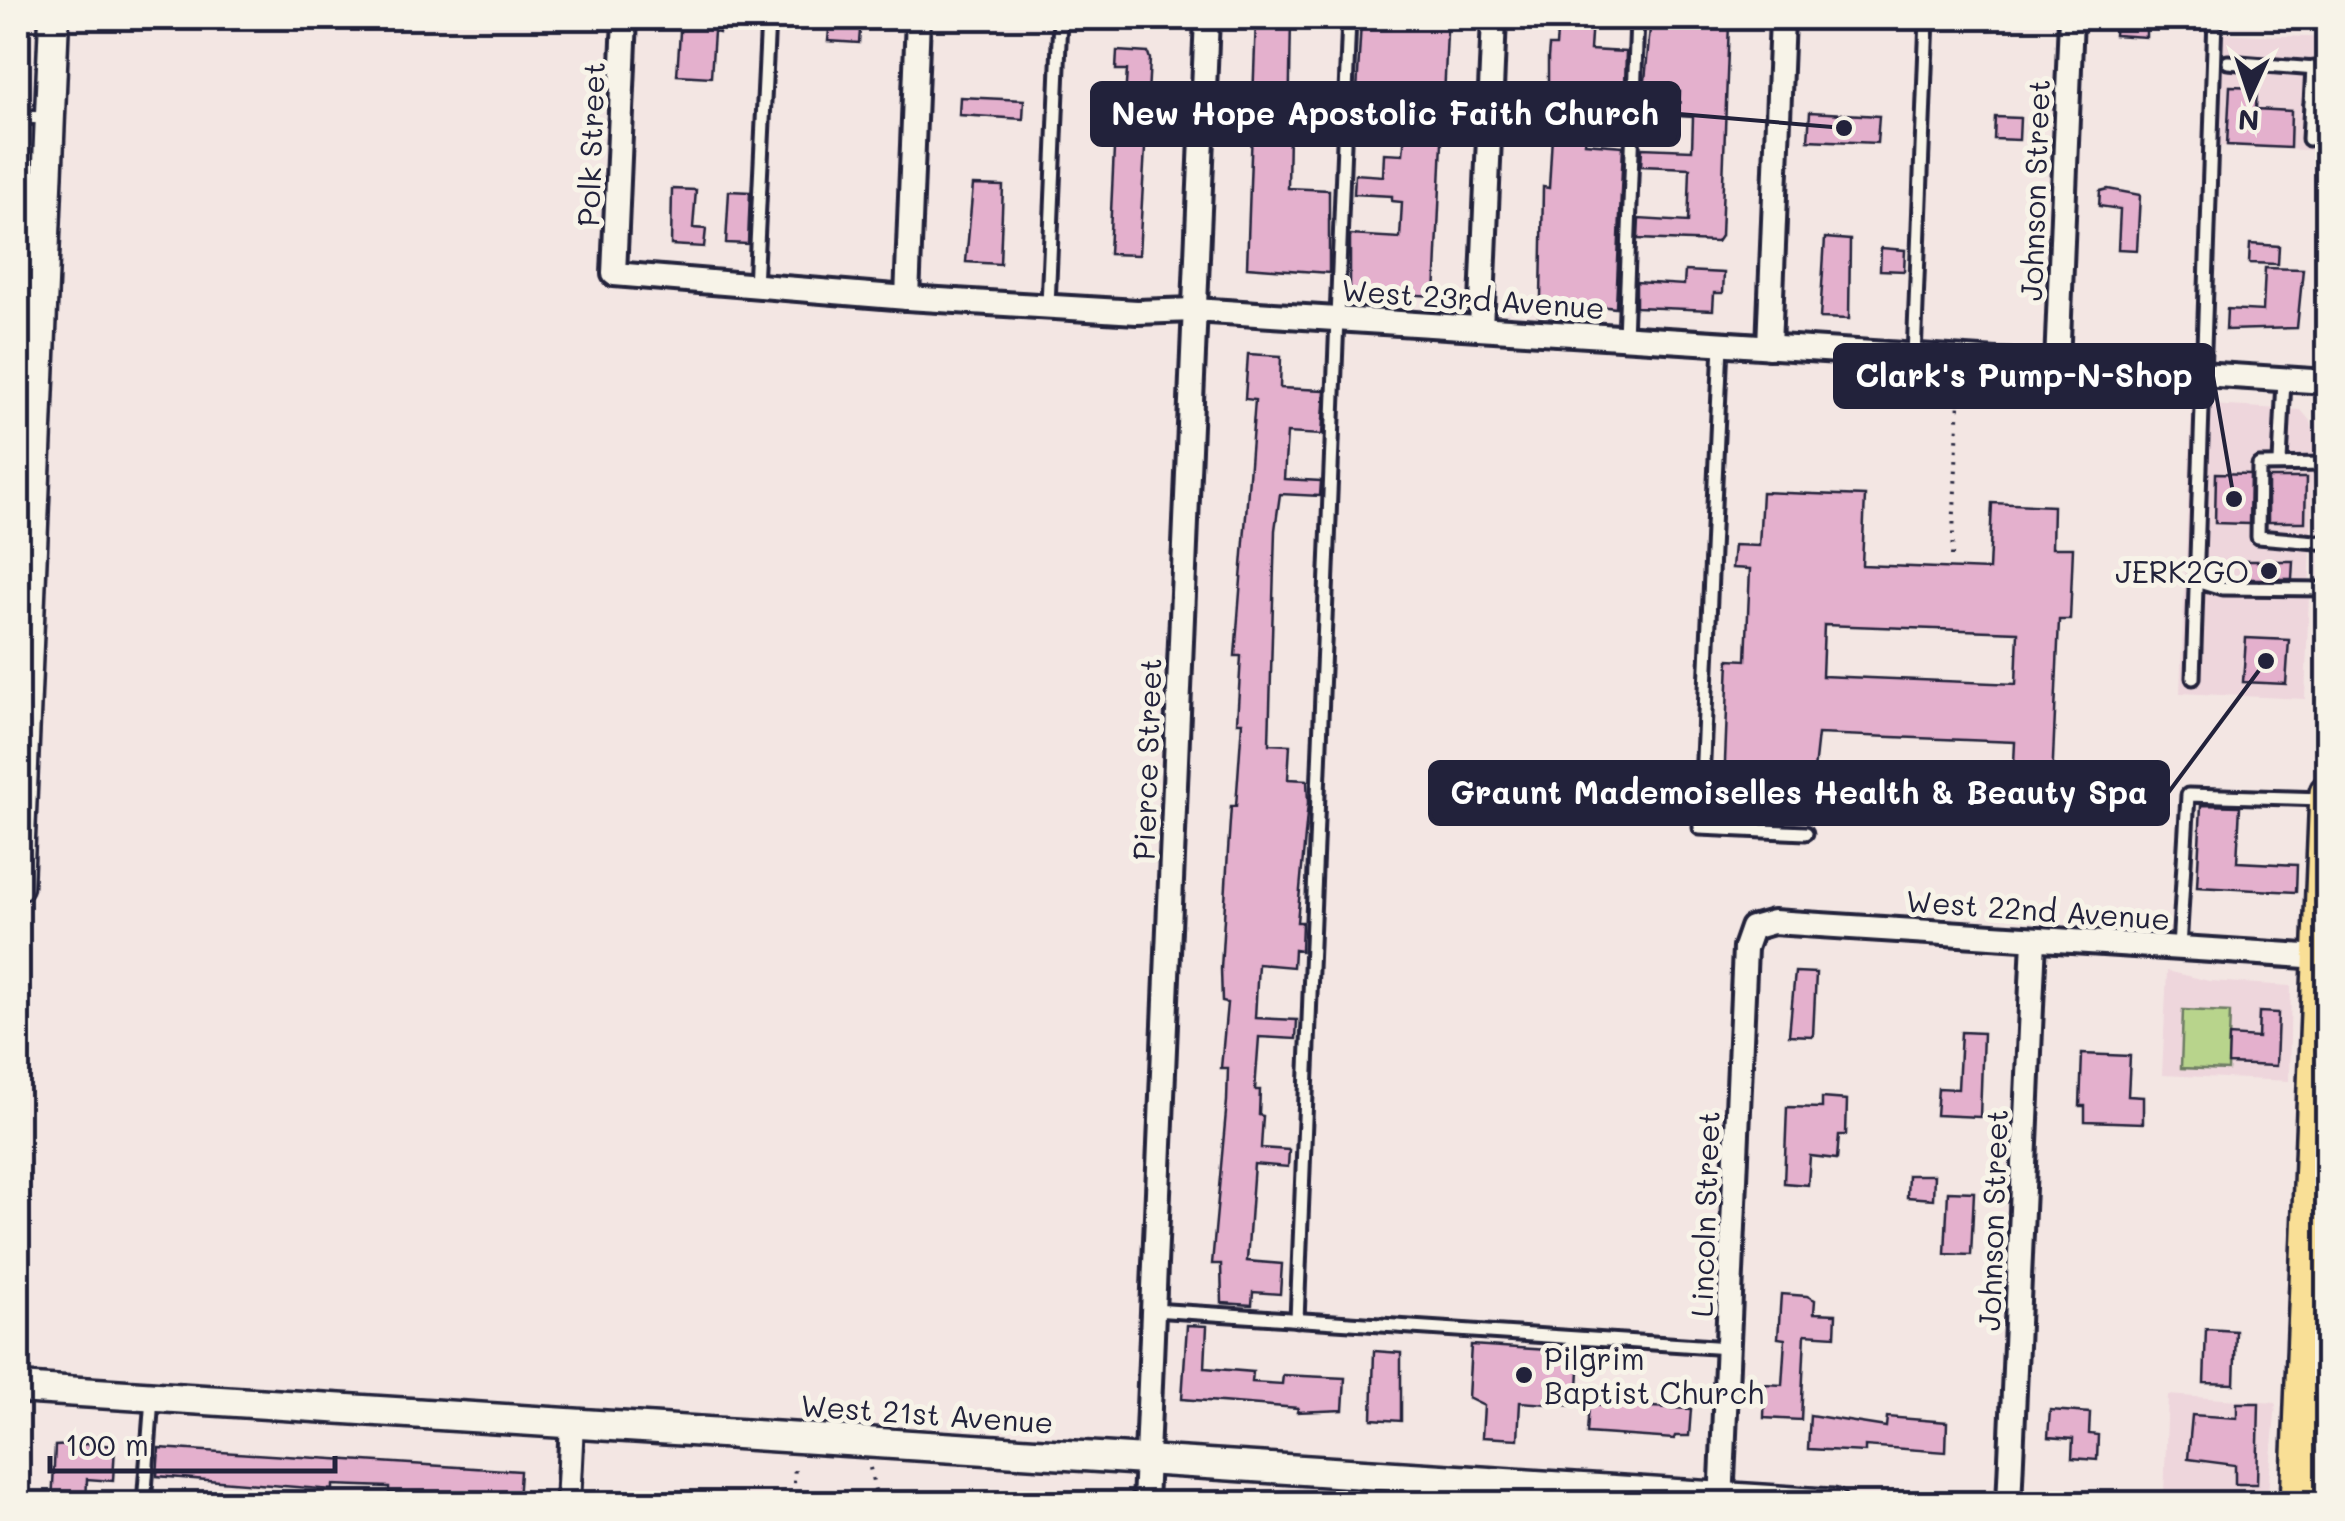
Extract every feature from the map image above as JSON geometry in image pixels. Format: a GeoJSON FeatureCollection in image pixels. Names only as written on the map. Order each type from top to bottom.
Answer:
{"type":"FeatureCollection","features":[{"type":"Feature","properties":{"kind":"main road"},"geometry":{"type":"LineString","coordinates":[[2299,1504],[2310,1358],[2327,796]]}},
{"type":"Feature","properties":{"kind":"street"},"geometry":{"type":"LineString","coordinates":[[18,886],[22,682],[54,18]]}},
{"type":"Feature","properties":{"kind":"street","name":"Polk Street"},"geometry":{"type":"LineString","coordinates":[[614,274],[625,18]]}},
{"type":"Feature","properties":{"kind":"street"},"geometry":{"type":"LineString","coordinates":[[906,298],[918,18]]}},
{"type":"Feature","properties":{"kind":"street","name":"Pierce Street"},"geometry":{"type":"LineString","coordinates":[[1145,1504],[1206,18]]}},
{"type":"Feature","properties":{"kind":"street"},"geometry":{"type":"LineString","coordinates":[[1481,328],[1494,18]]}},
{"type":"Feature","properties":{"kind":"street"},"geometry":{"type":"LineString","coordinates":[[1769,348],[1782,18]]}},
{"type":"Feature","properties":{"kind":"street","name":"Johnson Street"},"geometry":{"type":"LineString","coordinates":[[2056,365],[2071,18]]}},
{"type":"Feature","properties":{"kind":"street","name":"West 23rd Avenue"},"geometry":{"type":"LineString","coordinates":[[614,274],[906,298],[1137,312],[1194,310],[2328,382]]}},
{"type":"Feature","properties":{"kind":"street","name":"West 22nd Avenue"},"geometry":{"type":"LineString","coordinates":[[1752,928],[1773,922],[2324,957]]}},
{"type":"Feature","properties":{"kind":"street","name":"Lincoln Street"},"geometry":{"type":"LineString","coordinates":[[1721,1500],[1745,948],[1752,928]]}},
{"type":"Feature","properties":{"kind":"street","name":"Johnson Street"},"geometry":{"type":"LineString","coordinates":[[2010,1504],[2034,939]]}},
{"type":"Feature","properties":{"kind":"street","name":"West 21st Avenue"},"geometry":{"type":"LineString","coordinates":[[18,1388],[1721,1500],[1833,1504]]}},
{"type":"Feature","properties":{"kind":"street"},"geometry":{"type":"LineString","coordinates":[[568,1504],[572,1423]]}},
{"type":"Feature","properties":{"kind":"lane"},"geometry":{"type":"LineString","coordinates":[[755,287],[768,18]]}},
{"type":"Feature","properties":{"kind":"lane"},"geometry":{"type":"LineString","coordinates":[[1048,306],[1060,18]]}},
{"type":"Feature","properties":{"kind":"lane"},"geometry":{"type":"LineString","coordinates":[[1297,1320],[1349,18]]}},
{"type":"Feature","properties":{"kind":"lane"},"geometry":{"type":"LineString","coordinates":[[1625,338],[1637,18]]}},
{"type":"Feature","properties":{"kind":"lane"},"geometry":{"type":"LineString","coordinates":[[1914,357],[1927,18]]}},
{"type":"Feature","properties":{"kind":"lane"},"geometry":{"type":"LineString","coordinates":[[2193,678],[2216,18]]}},
{"type":"Feature","properties":{"kind":"lane"},"geometry":{"type":"LineString","coordinates":[[2228,62],[2328,70]]}},
{"type":"Feature","properties":{"kind":"lane"},"geometry":{"type":"LineString","coordinates":[[2309,140],[2313,68]]}},
{"type":"Feature","properties":{"kind":"lane"},"geometry":{"type":"LineString","coordinates":[[2311,104],[2328,105]]}},
{"type":"Feature","properties":{"kind":"lane"},"geometry":{"type":"LineString","coordinates":[[18,117],[50,118]]}},
{"type":"Feature","properties":{"kind":"lane"},"geometry":{"type":"LineString","coordinates":[[1721,344],[1700,828],[1806,834]]}},
{"type":"Feature","properties":{"kind":"lane"},"geometry":{"type":"LineString","coordinates":[[2280,462],[2284,380]]}},
{"type":"Feature","properties":{"kind":"lane"},"geometry":{"type":"LineString","coordinates":[[2328,464],[2280,462],[2259,466],[2258,537],[2328,543]]}},
{"type":"Feature","properties":{"kind":"lane"},"geometry":{"type":"LineString","coordinates":[[2196,580],[2222,588],[2328,589]]}},
{"type":"Feature","properties":{"kind":"lane"},"geometry":{"type":"LineString","coordinates":[[2179,948],[2188,796],[2327,796]]}},
{"type":"Feature","properties":{"kind":"lane"},"geometry":{"type":"LineString","coordinates":[[1153,1310],[1729,1348]]}},
{"type":"Feature","properties":{"kind":"lane"},"geometry":{"type":"LineString","coordinates":[[144,1504],[152,1396]]}},
{"type":"Feature","properties":{"kind":"path"},"geometry":{"type":"LineString","coordinates":[[1952,556],[1960,359]]}},
{"type":"Feature","properties":{"kind":"path"},"geometry":{"type":"LineString","coordinates":[[793,1504],[795,1464]]}},
{"type":"Feature","properties":{"kind":"path"},"geometry":{"type":"LineString","coordinates":[[870,1468],[878,1504]]}},
{"type":"Feature","properties":{"kind":"shaded area"},"geometry":{"type":"Polygon","coordinates":[[[2222,33],[2327,38],[2327,151],[2217,146],[2222,33]]]}},
{"type":"Feature","properties":{"kind":"shaded area"},"geometry":{"type":"Polygon","coordinates":[[[2192,404],[2301,410],[2311,422],[2315,436],[2305,699],[2180,693],[2192,404]]]}},
{"type":"Feature","properties":{"kind":"shaded area"},"geometry":{"type":"Polygon","coordinates":[[[2167,971],[2209,981],[2291,986],[2289,1081],[2162,1075],[2167,971]]]}},
{"type":"Feature","properties":{"kind":"shaded area"},"geometry":{"type":"Polygon","coordinates":[[[2168,1395],[2276,1403],[2268,1492],[2254,1500],[2164,1494],[2168,1395]]]}},
{"type":"Feature","properties":{"kind":"green space"},"geometry":{"type":"Polygon","coordinates":[[[2183,1010],[2230,1012],[2228,1070],[2181,1068],[2183,1010]]]}},
{"type":"Feature","properties":{"kind":"building"},"geometry":{"type":"Polygon","coordinates":[[[681,18],[720,18],[719,33],[714,32],[711,77],[677,75],[681,18]]]}},
{"type":"Feature","properties":{"kind":"building"},"geometry":{"type":"Polygon","coordinates":[[[830,18],[861,18],[859,43],[828,41],[830,18]]]}},
{"type":"Feature","properties":{"kind":"building"},"geometry":{"type":"Polygon","coordinates":[[[1256,18],[1291,18],[1288,188],[1329,190],[1329,273],[1247,267],[1256,18]]]}},
{"type":"Feature","properties":{"kind":"building"},"geometry":{"type":"Polygon","coordinates":[[[1409,18],[1444,18],[1447,32],[1435,296],[1350,291],[1350,235],[1400,238],[1402,202],[1392,201],[1392,196],[1354,194],[1355,174],[1383,176],[1384,153],[1403,154],[1404,144],[1405,105],[1356,109],[1361,22],[1408,24],[1409,18]]]}},
{"type":"Feature","properties":{"kind":"building"},"geometry":{"type":"Polygon","coordinates":[[[1558,18],[1592,18],[1590,50],[1626,52],[1624,116],[1587,115],[1585,143],[1623,146],[1616,308],[1541,299],[1543,187],[1549,188],[1552,136],[1548,135],[1548,58],[1549,46],[1556,46],[1558,18]]]}},
{"type":"Feature","properties":{"kind":"building"},"geometry":{"type":"Polygon","coordinates":[[[1651,18],[1729,23],[1721,236],[1717,242],[1638,239],[1639,219],[1688,222],[1690,168],[1641,166],[1642,148],[1692,150],[1693,117],[1679,116],[1680,92],[1644,91],[1651,18]]]}},
{"type":"Feature","properties":{"kind":"building"},"geometry":{"type":"Polygon","coordinates":[[[2115,18],[2146,18],[2146,37],[2114,35],[2115,18]]]}},
{"type":"Feature","properties":{"kind":"building"},"geometry":{"type":"Polygon","coordinates":[[[1117,51],[1148,53],[1150,59],[1139,255],[1109,254],[1115,128],[1123,128],[1127,70],[1116,70],[1117,51]]]}},
{"type":"Feature","properties":{"kind":"building"},"geometry":{"type":"Polygon","coordinates":[[[2230,86],[2257,87],[2256,109],[2291,111],[2290,148],[2227,145],[2230,86]]]}},
{"type":"Feature","properties":{"kind":"building"},"geometry":{"type":"Polygon","coordinates":[[[960,97],[1024,100],[1023,119],[959,115],[960,97]]]}},
{"type":"Feature","properties":{"kind":"building"},"geometry":{"type":"Polygon","coordinates":[[[1810,112],[1879,116],[1877,143],[1808,140],[1810,112]]]}},
{"type":"Feature","properties":{"kind":"building"},"geometry":{"type":"Polygon","coordinates":[[[1995,117],[2020,118],[2019,140],[1994,139],[1995,117]]]}},
{"type":"Feature","properties":{"kind":"building"},"geometry":{"type":"Polygon","coordinates":[[[973,185],[1003,186],[1000,264],[966,262],[973,185]]]}},
{"type":"Feature","properties":{"kind":"building"},"geometry":{"type":"Polygon","coordinates":[[[672,189],[696,190],[693,228],[706,229],[704,247],[671,245],[672,189]]]}},
{"type":"Feature","properties":{"kind":"building"},"geometry":{"type":"Polygon","coordinates":[[[729,191],[750,192],[748,244],[726,243],[729,191]]]}},
{"type":"Feature","properties":{"kind":"building"},"geometry":{"type":"Polygon","coordinates":[[[2100,191],[2140,195],[2137,250],[2118,249],[2120,209],[2099,206],[2100,191]]]}},
{"type":"Feature","properties":{"kind":"building"},"geometry":{"type":"Polygon","coordinates":[[[1825,238],[1850,240],[1849,319],[1820,318],[1825,238]]]}},
{"type":"Feature","properties":{"kind":"building"},"geometry":{"type":"Polygon","coordinates":[[[2250,244],[2279,246],[2278,264],[2249,263],[2250,244]]]}},
{"type":"Feature","properties":{"kind":"building"},"geometry":{"type":"Polygon","coordinates":[[[1881,248],[1905,250],[1904,271],[1880,270],[1881,248]]]}},
{"type":"Feature","properties":{"kind":"building"},"geometry":{"type":"Polygon","coordinates":[[[2265,268],[2303,269],[2297,328],[2226,330],[2227,309],[2263,311],[2265,268]]]}},
{"type":"Feature","properties":{"kind":"building"},"geometry":{"type":"Polygon","coordinates":[[[1685,271],[1724,273],[1723,293],[1714,293],[1713,310],[1636,307],[1636,282],[1684,285],[1685,271]]]}},
{"type":"Feature","properties":{"kind":"building"},"geometry":{"type":"Polygon","coordinates":[[[1248,354],[1281,356],[1280,388],[1325,390],[1322,435],[1287,433],[1284,479],[1321,481],[1320,496],[1280,494],[1275,530],[1269,744],[1290,745],[1288,779],[1307,780],[1308,803],[1297,922],[1302,922],[1301,951],[1294,950],[1293,967],[1258,964],[1255,1018],[1297,1020],[1296,1039],[1259,1037],[1255,1090],[1260,1090],[1259,1115],[1263,1116],[1261,1148],[1289,1150],[1288,1167],[1254,1164],[1247,1261],[1282,1264],[1280,1294],[1253,1292],[1252,1305],[1222,1303],[1221,1264],[1212,1264],[1227,1101],[1228,1068],[1221,1068],[1227,1003],[1222,1002],[1221,969],[1231,806],[1236,806],[1242,722],[1237,722],[1241,656],[1235,656],[1255,400],[1245,399],[1248,354]]]}},
{"type":"Feature","properties":{"kind":"building"},"geometry":{"type":"Polygon","coordinates":[[[2216,473],[2250,474],[2249,524],[2215,523],[2216,473]]]}},
{"type":"Feature","properties":{"kind":"building"},"geometry":{"type":"Polygon","coordinates":[[[2268,478],[2306,478],[2305,522],[2268,522],[2268,478]]]}},
{"type":"Feature","properties":{"kind":"building"},"geometry":{"type":"Polygon","coordinates":[[[1762,492],[1865,496],[1862,565],[1989,570],[1992,503],[2053,506],[2052,548],[2073,548],[2070,620],[2059,620],[2051,806],[2012,804],[2015,742],[1818,734],[1809,815],[1781,814],[1781,821],[1750,820],[1750,813],[1723,812],[1729,659],[1746,660],[1750,569],[1732,568],[1734,545],[1759,546],[1762,492]],[[1824,625],[1822,676],[2016,684],[2018,632],[1824,625]]]}},
{"type":"Feature","properties":{"kind":"building","name":"JERK2GO"},"geometry":{"type":"Polygon","coordinates":[[[2245,561],[2293,561],[2292,579],[2245,579],[2245,561]]]}},
{"type":"Feature","properties":{"kind":"building"},"geometry":{"type":"Polygon","coordinates":[[[2246,638],[2289,640],[2286,684],[2243,682],[2246,638]]]}},
{"type":"Feature","properties":{"kind":"building"},"geometry":{"type":"Polygon","coordinates":[[[2201,805],[2240,806],[2237,862],[2297,865],[2296,892],[2197,887],[2201,805]]]}},
{"type":"Feature","properties":{"kind":"building"},"geometry":{"type":"Polygon","coordinates":[[[1795,972],[1816,973],[1813,1036],[1789,1035],[1795,972]]]}},
{"type":"Feature","properties":{"kind":"building"},"geometry":{"type":"Polygon","coordinates":[[[2259,1012],[2278,1013],[2276,1066],[2228,1064],[2229,1036],[2258,1038],[2259,1012]]]}},
{"type":"Feature","properties":{"kind":"building"},"geometry":{"type":"Polygon","coordinates":[[[1961,1032],[1983,1033],[1980,1117],[1936,1115],[1938,1088],[1958,1089],[1961,1032]]]}},
{"type":"Feature","properties":{"kind":"building"},"geometry":{"type":"Polygon","coordinates":[[[2082,1054],[2130,1056],[2128,1096],[2143,1097],[2143,1123],[2085,1121],[2085,1106],[2080,1106],[2082,1054]]]}},
{"type":"Feature","properties":{"kind":"building"},"geometry":{"type":"Polygon","coordinates":[[[1822,1098],[1847,1100],[1846,1135],[1839,1135],[1837,1159],[1810,1156],[1808,1185],[1784,1183],[1787,1107],[1822,1108],[1822,1098]]]}},
{"type":"Feature","properties":{"kind":"building"},"geometry":{"type":"Polygon","coordinates":[[[1908,1175],[1934,1175],[1933,1199],[1907,1197],[1908,1175]]]}},
{"type":"Feature","properties":{"kind":"building"},"geometry":{"type":"Polygon","coordinates":[[[1948,1191],[1974,1192],[1971,1255],[1945,1254],[1948,1191]]]}},
{"type":"Feature","properties":{"kind":"building"},"geometry":{"type":"Polygon","coordinates":[[[1781,1294],[1807,1296],[1815,1300],[1814,1313],[1836,1314],[1835,1336],[1805,1334],[1801,1420],[1764,1418],[1765,1384],[1782,1385],[1785,1339],[1778,1338],[1781,1294]]]}},
{"type":"Feature","properties":{"kind":"building"},"geometry":{"type":"Polygon","coordinates":[[[1187,1325],[1207,1326],[1205,1368],[1253,1372],[1252,1382],[1282,1384],[1283,1375],[1345,1378],[1343,1410],[1297,1412],[1298,1408],[1182,1399],[1187,1325]]]}},
{"type":"Feature","properties":{"kind":"building"},"geometry":{"type":"Polygon","coordinates":[[[2206,1329],[2236,1331],[2234,1384],[2204,1383],[2206,1329]]]}},
{"type":"Feature","properties":{"kind":"building","name":"Pilgrim Baptist Church"},"geometry":{"type":"Polygon","coordinates":[[[1471,1345],[1580,1352],[1577,1406],[1520,1402],[1518,1439],[1482,1437],[1484,1406],[1468,1398],[1471,1345]]]}},
{"type":"Feature","properties":{"kind":"building"},"geometry":{"type":"Polygon","coordinates":[[[1374,1351],[1401,1353],[1401,1421],[1372,1419],[1374,1351]]]}},
{"type":"Feature","properties":{"kind":"building"},"geometry":{"type":"Polygon","coordinates":[[[2237,1403],[2259,1403],[2257,1484],[2235,1484],[2235,1465],[2188,1459],[2192,1415],[2237,1418],[2237,1403]]]}},
{"type":"Feature","properties":{"kind":"building"},"geometry":{"type":"Polygon","coordinates":[[[1589,1404],[1691,1409],[1689,1436],[1674,1439],[1587,1433],[1589,1404]]]}},
{"type":"Feature","properties":{"kind":"building"},"geometry":{"type":"Polygon","coordinates":[[[2050,1410],[2090,1413],[2089,1434],[2098,1435],[2097,1460],[2072,1458],[2073,1439],[2048,1437],[2050,1410]]]}},
{"type":"Feature","properties":{"kind":"building"},"geometry":{"type":"Polygon","coordinates":[[[1810,1415],[1886,1427],[1887,1417],[1947,1422],[1946,1452],[1865,1446],[1865,1452],[1808,1449],[1810,1415]]]}},
{"type":"Feature","properties":{"kind":"building"},"geometry":{"type":"Polygon","coordinates":[[[55,1446],[115,1446],[113,1481],[87,1479],[86,1504],[52,1504],[55,1446]]]}},
{"type":"Feature","properties":{"kind":"building"},"geometry":{"type":"Polygon","coordinates":[[[159,1448],[520,1471],[518,1502],[433,1500],[433,1495],[389,1493],[389,1487],[333,1485],[333,1490],[157,1476],[159,1448]]]}},
{"type":"Feature","properties":{"kind":"place","name":"New Hope Apostolic Faith Church"},"geometry":{"type":"Point","coordinates":[1844,128]}},
{"type":"Feature","properties":{"kind":"place","name":"Clark's Pump-N-Shop"},"geometry":{"type":"Point","coordinates":[2234,499]}},
{"type":"Feature","properties":{"kind":"place","name":"JERK2GO"},"geometry":{"type":"Point","coordinates":[2269,571]}},
{"type":"Feature","properties":{"kind":"place","name":"Graunt Mademoiselles Health & Beauty Spa"},"geometry":{"type":"Point","coordinates":[2266,661]}},
{"type":"Feature","properties":{"kind":"place","name":"Pilgrim Baptist Church"},"geometry":{"type":"Point","coordinates":[1524,1375]}}]}
